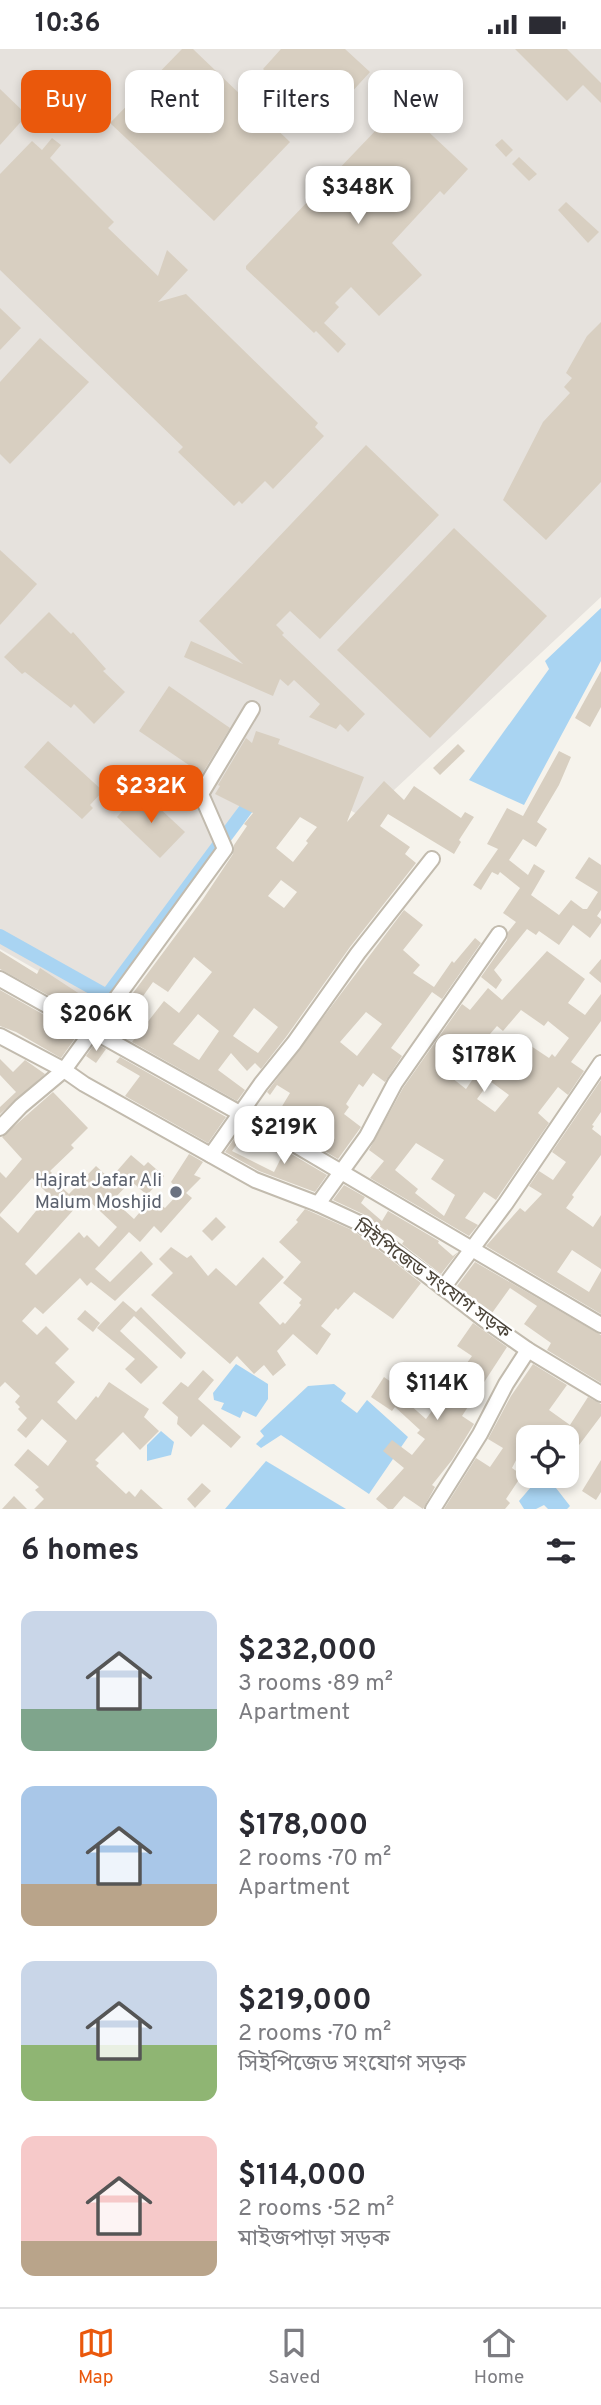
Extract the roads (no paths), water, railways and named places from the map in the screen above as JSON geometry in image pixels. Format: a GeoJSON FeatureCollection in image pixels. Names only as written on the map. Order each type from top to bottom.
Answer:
{"type":"FeatureCollection","features":[{"type":"Feature","properties":{"kind":"street"},"geometry":{"type":"LineString","coordinates":[[0,1128],[64,1070],[225,849],[201,794],[252,709]]}},
{"type":"Feature","properties":{"kind":"street"},"geometry":{"type":"LineString","coordinates":[[211,1155],[358,953],[432,859]]}},
{"type":"Feature","properties":{"kind":"street"},"geometry":{"type":"LineString","coordinates":[[318,1204],[367,1136],[395,1083],[499,934]]}},
{"type":"Feature","properties":{"kind":"street"},"geometry":{"type":"LineString","coordinates":[[0,979],[343,1172],[601,1325]]}},
{"type":"Feature","properties":{"kind":"street","name":"সিইপিজেড সংযোগ সড়ক"},"geometry":{"type":"LineString","coordinates":[[0,1037],[64,1070],[84,1084],[255,1180],[359,1223],[528,1350],[601,1394]]}},
{"type":"Feature","properties":{"kind":"street"},"geometry":{"type":"LineString","coordinates":[[443,1288],[601,1063]]}},
{"type":"Feature","properties":{"kind":"street"},"geometry":{"type":"LineString","coordinates":[[433,1509],[528,1350]]}},
{"type":"Feature","properties":{"kind":"water"},"geometry":{"type":"Polygon","coordinates":[[[601,608],[601,661],[524,805],[469,780],[549,669],[545,661],[601,608]]]}},
{"type":"Feature","properties":{"kind":"water"},"geometry":{"type":"Polygon","coordinates":[[[236,1364],[268,1384],[268,1399],[256,1417],[243,1411],[240,1418],[221,1409],[224,1403],[214,1400],[213,1393],[236,1364]]]}},
{"type":"Feature","properties":{"kind":"water"},"geometry":{"type":"Polygon","coordinates":[[[334,1384],[346,1393],[341,1401],[357,1413],[367,1400],[408,1437],[369,1494],[281,1435],[261,1448],[256,1444],[264,1436],[260,1431],[308,1386],[334,1384]]]}},
{"type":"Feature","properties":{"kind":"water"},"geometry":{"type":"Polygon","coordinates":[[[161,1431],[174,1442],[171,1455],[147,1461],[147,1445],[161,1431]]]}},
{"type":"Feature","properties":{"kind":"water"},"geometry":{"type":"Polygon","coordinates":[[[266,1461],[346,1509],[225,1509],[266,1461]]]}},
{"type":"Feature","properties":{"kind":"water"},"geometry":{"type":"Polygon","coordinates":[[[530,1488],[556,1488],[570,1506],[567,1509],[548,1509],[544,1505],[536,1509],[524,1509],[519,1501],[530,1488]]]}},
{"type":"Feature","properties":{"kind":"waterway"},"geometry":{"type":"LineString","coordinates":[[0,936],[107,996],[254,798]]}},
{"type":"Feature","properties":{"kind":"place","name":"Hajrat Jafar Ali Malum Moshjid"},"geometry":{"type":"Point","coordinates":[176,1192]}}]}
